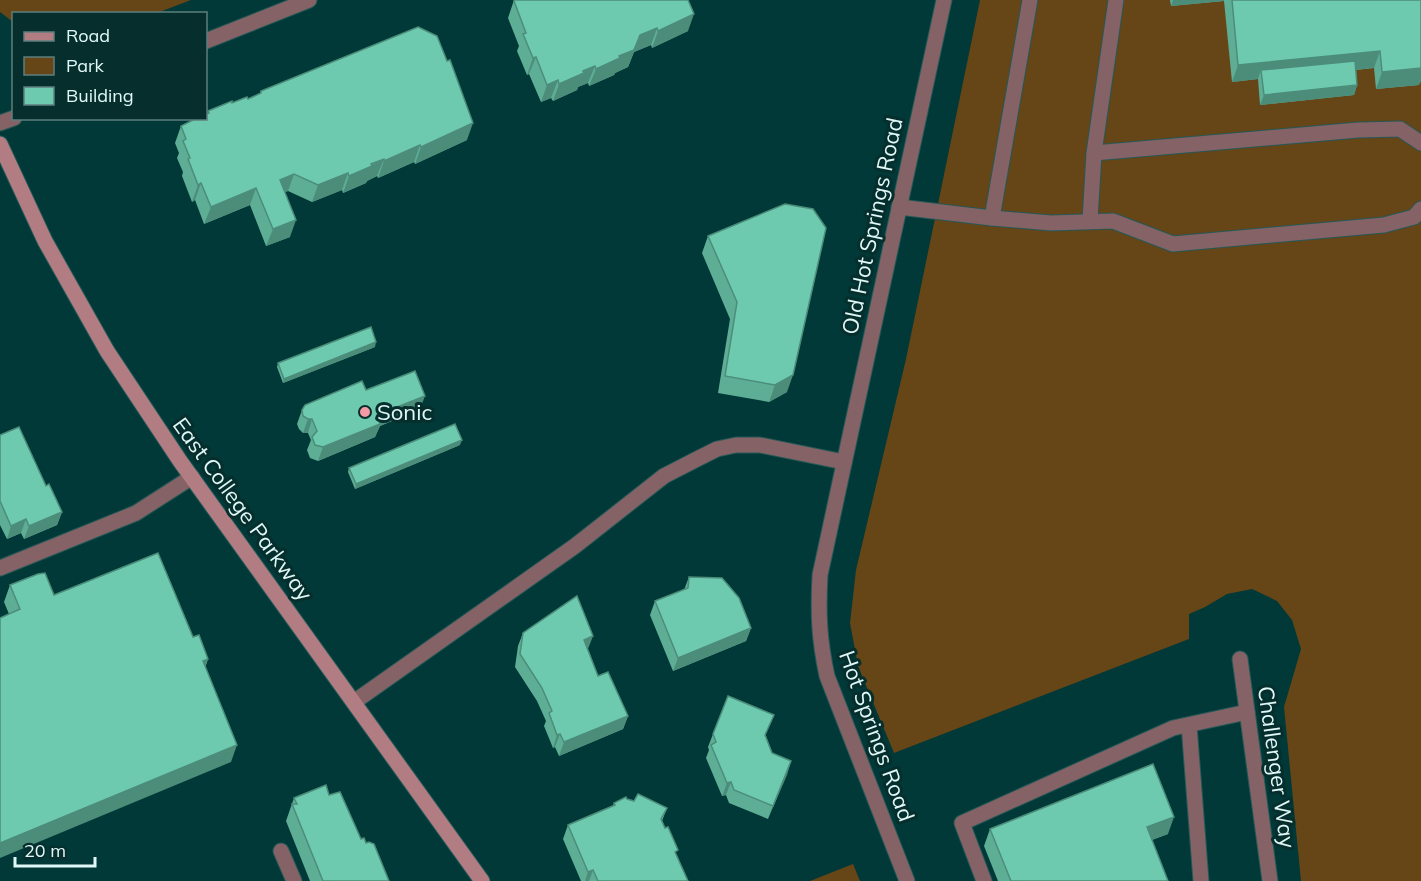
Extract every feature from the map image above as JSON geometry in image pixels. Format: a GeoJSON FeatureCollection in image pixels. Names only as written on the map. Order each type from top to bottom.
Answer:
{"type":"FeatureCollection","features":[{"type":"Feature","properties":{"kind":"main road","name":"East College Parkway"},"geometry":{"type":"LineString","coordinates":[[0,144],[30,211],[106,351],[192,477],[482,881]]}},
{"type":"Feature","properties":{"kind":"street"},"geometry":{"type":"LineString","coordinates":[[207,41],[309,0]]}},
{"type":"Feature","properties":{"kind":"street","name":"Old Hot Springs Road"},"geometry":{"type":"LineString","coordinates":[[844,462],[944,0]]}},
{"type":"Feature","properties":{"kind":"street"},"geometry":{"type":"LineString","coordinates":[[992,218],[1030,0]]}},
{"type":"Feature","properties":{"kind":"street"},"geometry":{"type":"LineString","coordinates":[[1090,220],[1094,153],[1116,0]]}},
{"type":"Feature","properties":{"kind":"street"},"geometry":{"type":"LineString","coordinates":[[1094,153],[1358,130],[1400,129],[1421,143]]}},
{"type":"Feature","properties":{"kind":"street"},"geometry":{"type":"LineString","coordinates":[[899,207],[1051,223],[1113,221],[1173,244],[1384,225],[1414,217],[1421,209]]}},
{"type":"Feature","properties":{"kind":"street"},"geometry":{"type":"LineString","coordinates":[[354,702],[575,546],[664,476],[717,449],[760,445],[844,462]]}},
{"type":"Feature","properties":{"kind":"street","name":"Hot Springs Road"},"geometry":{"type":"LineString","coordinates":[[844,462],[820,575],[818,613],[821,651],[835,700],[907,881]]}},
{"type":"Feature","properties":{"kind":"street"},"geometry":{"type":"LineString","coordinates":[[0,568],[136,513],[192,477]]}},
{"type":"Feature","properties":{"kind":"street","name":"Challenger Way"},"geometry":{"type":"LineString","coordinates":[[1240,658],[1270,881]]}},
{"type":"Feature","properties":{"kind":"street"},"geometry":{"type":"LineString","coordinates":[[984,881],[962,823],[1173,728],[1247,712]]}},
{"type":"Feature","properties":{"kind":"street"},"geometry":{"type":"LineString","coordinates":[[1188,725],[1201,881]]}},
{"type":"Feature","properties":{"kind":"street"},"geometry":{"type":"LineString","coordinates":[[282,851],[294,881]]}},
{"type":"Feature","properties":{"kind":"green space"},"geometry":{"type":"Polygon","coordinates":[[[0,0],[191,0],[160,12],[12,12],[12,21],[0,12],[0,0]]]}},
{"type":"Feature","properties":{"kind":"green space"},"geometry":{"type":"Polygon","coordinates":[[[980,0],[1421,0],[1421,881],[1301,881],[1284,707],[1301,649],[1292,620],[1277,601],[1252,589],[1227,594],[1189,614],[1189,639],[894,753],[858,666],[850,623],[856,570],[906,359],[980,0]]]}},
{"type":"Feature","properties":{"kind":"green space"},"geometry":{"type":"Polygon","coordinates":[[[853,864],[860,881],[810,881],[853,864]]]}},
{"type":"Feature","properties":{"kind":"building"},"geometry":{"type":"Polygon","coordinates":[[[514,0],[688,0],[694,14],[658,31],[657,28],[640,35],[634,50],[619,56],[620,58],[596,69],[595,66],[583,71],[584,73],[559,84],[558,80],[547,85],[536,57],[533,58],[523,34],[526,33],[514,0]]]}},
{"type":"Feature","properties":{"kind":"building"},"geometry":{"type":"Polygon","coordinates":[[[1232,0],[1421,0],[1421,68],[1382,72],[1380,51],[1238,65],[1232,0]]]}},
{"type":"Feature","properties":{"kind":"building"},"geometry":{"type":"Polygon","coordinates":[[[418,27],[437,36],[447,61],[450,60],[473,123],[421,147],[420,145],[384,161],[384,159],[371,164],[372,166],[349,176],[348,173],[318,185],[294,174],[280,180],[296,220],[273,229],[256,188],[211,207],[201,183],[198,185],[188,159],[190,158],[183,141],[186,139],[181,126],[193,120],[207,120],[208,111],[232,101],[232,103],[247,97],[248,99],[261,91],[418,27]]]}},
{"type":"Feature","properties":{"kind":"building"},"geometry":{"type":"Polygon","coordinates":[[[1355,61],[1357,85],[1264,95],[1261,70],[1355,61]]]}},
{"type":"Feature","properties":{"kind":"building"},"geometry":{"type":"Polygon","coordinates":[[[785,204],[813,209],[826,228],[793,375],[775,385],[725,376],[737,302],[708,236],[785,204]]]}},
{"type":"Feature","properties":{"kind":"building"},"geometry":{"type":"Polygon","coordinates":[[[371,327],[376,342],[284,379],[278,363],[371,327]]]}},
{"type":"Feature","properties":{"kind":"building"},"geometry":{"type":"Polygon","coordinates":[[[415,371],[425,396],[377,415],[380,424],[323,447],[315,445],[312,437],[317,431],[312,419],[303,416],[302,410],[305,405],[362,381],[366,390],[415,371]]]}},
{"type":"Feature","properties":{"kind":"building"},"geometry":{"type":"Polygon","coordinates":[[[455,424],[462,440],[356,484],[349,468],[455,424]]]}},
{"type":"Feature","properties":{"kind":"building"},"geometry":{"type":"Polygon","coordinates":[[[19,427],[46,486],[49,484],[62,512],[29,526],[26,519],[11,526],[0,501],[0,435],[19,427]]]}},
{"type":"Feature","properties":{"kind":"building"},"geometry":{"type":"Polygon","coordinates":[[[158,553],[193,637],[199,635],[208,659],[203,661],[237,745],[0,843],[0,618],[20,609],[10,585],[45,573],[54,595],[158,553]]]}},
{"type":"Feature","properties":{"kind":"building"},"geometry":{"type":"Polygon","coordinates":[[[689,577],[722,578],[739,598],[751,628],[678,658],[655,601],[688,588],[689,577]]]}},
{"type":"Feature","properties":{"kind":"building"},"geometry":{"type":"Polygon","coordinates":[[[577,596],[593,636],[584,640],[598,676],[608,672],[628,716],[564,742],[560,734],[557,735],[549,713],[552,711],[542,688],[520,654],[523,633],[577,596]]]}},
{"type":"Feature","properties":{"kind":"building"},"geometry":{"type":"Polygon","coordinates":[[[728,696],[774,715],[765,735],[772,753],[791,761],[773,806],[734,790],[731,782],[727,783],[711,745],[716,742],[713,734],[728,696]]]}},
{"type":"Feature","properties":{"kind":"building"},"geometry":{"type":"Polygon","coordinates":[[[1153,764],[1174,817],[1147,827],[1168,881],[1011,881],[990,829],[1153,764]]]}},
{"type":"Feature","properties":{"kind":"building"},"geometry":{"type":"Polygon","coordinates":[[[326,785],[329,795],[340,792],[361,839],[364,838],[366,843],[374,844],[389,881],[323,881],[292,804],[297,804],[294,798],[326,785]]]}},
{"type":"Feature","properties":{"kind":"building"},"geometry":{"type":"Polygon","coordinates":[[[638,794],[667,808],[661,819],[665,828],[668,827],[678,850],[675,852],[688,881],[598,881],[593,870],[588,872],[568,825],[615,805],[614,803],[626,797],[634,801],[638,794]]]}},
{"type":"Feature","properties":{"kind":"place","name":"Sonic"},"geometry":{"type":"Point","coordinates":[365,412]}}]}
